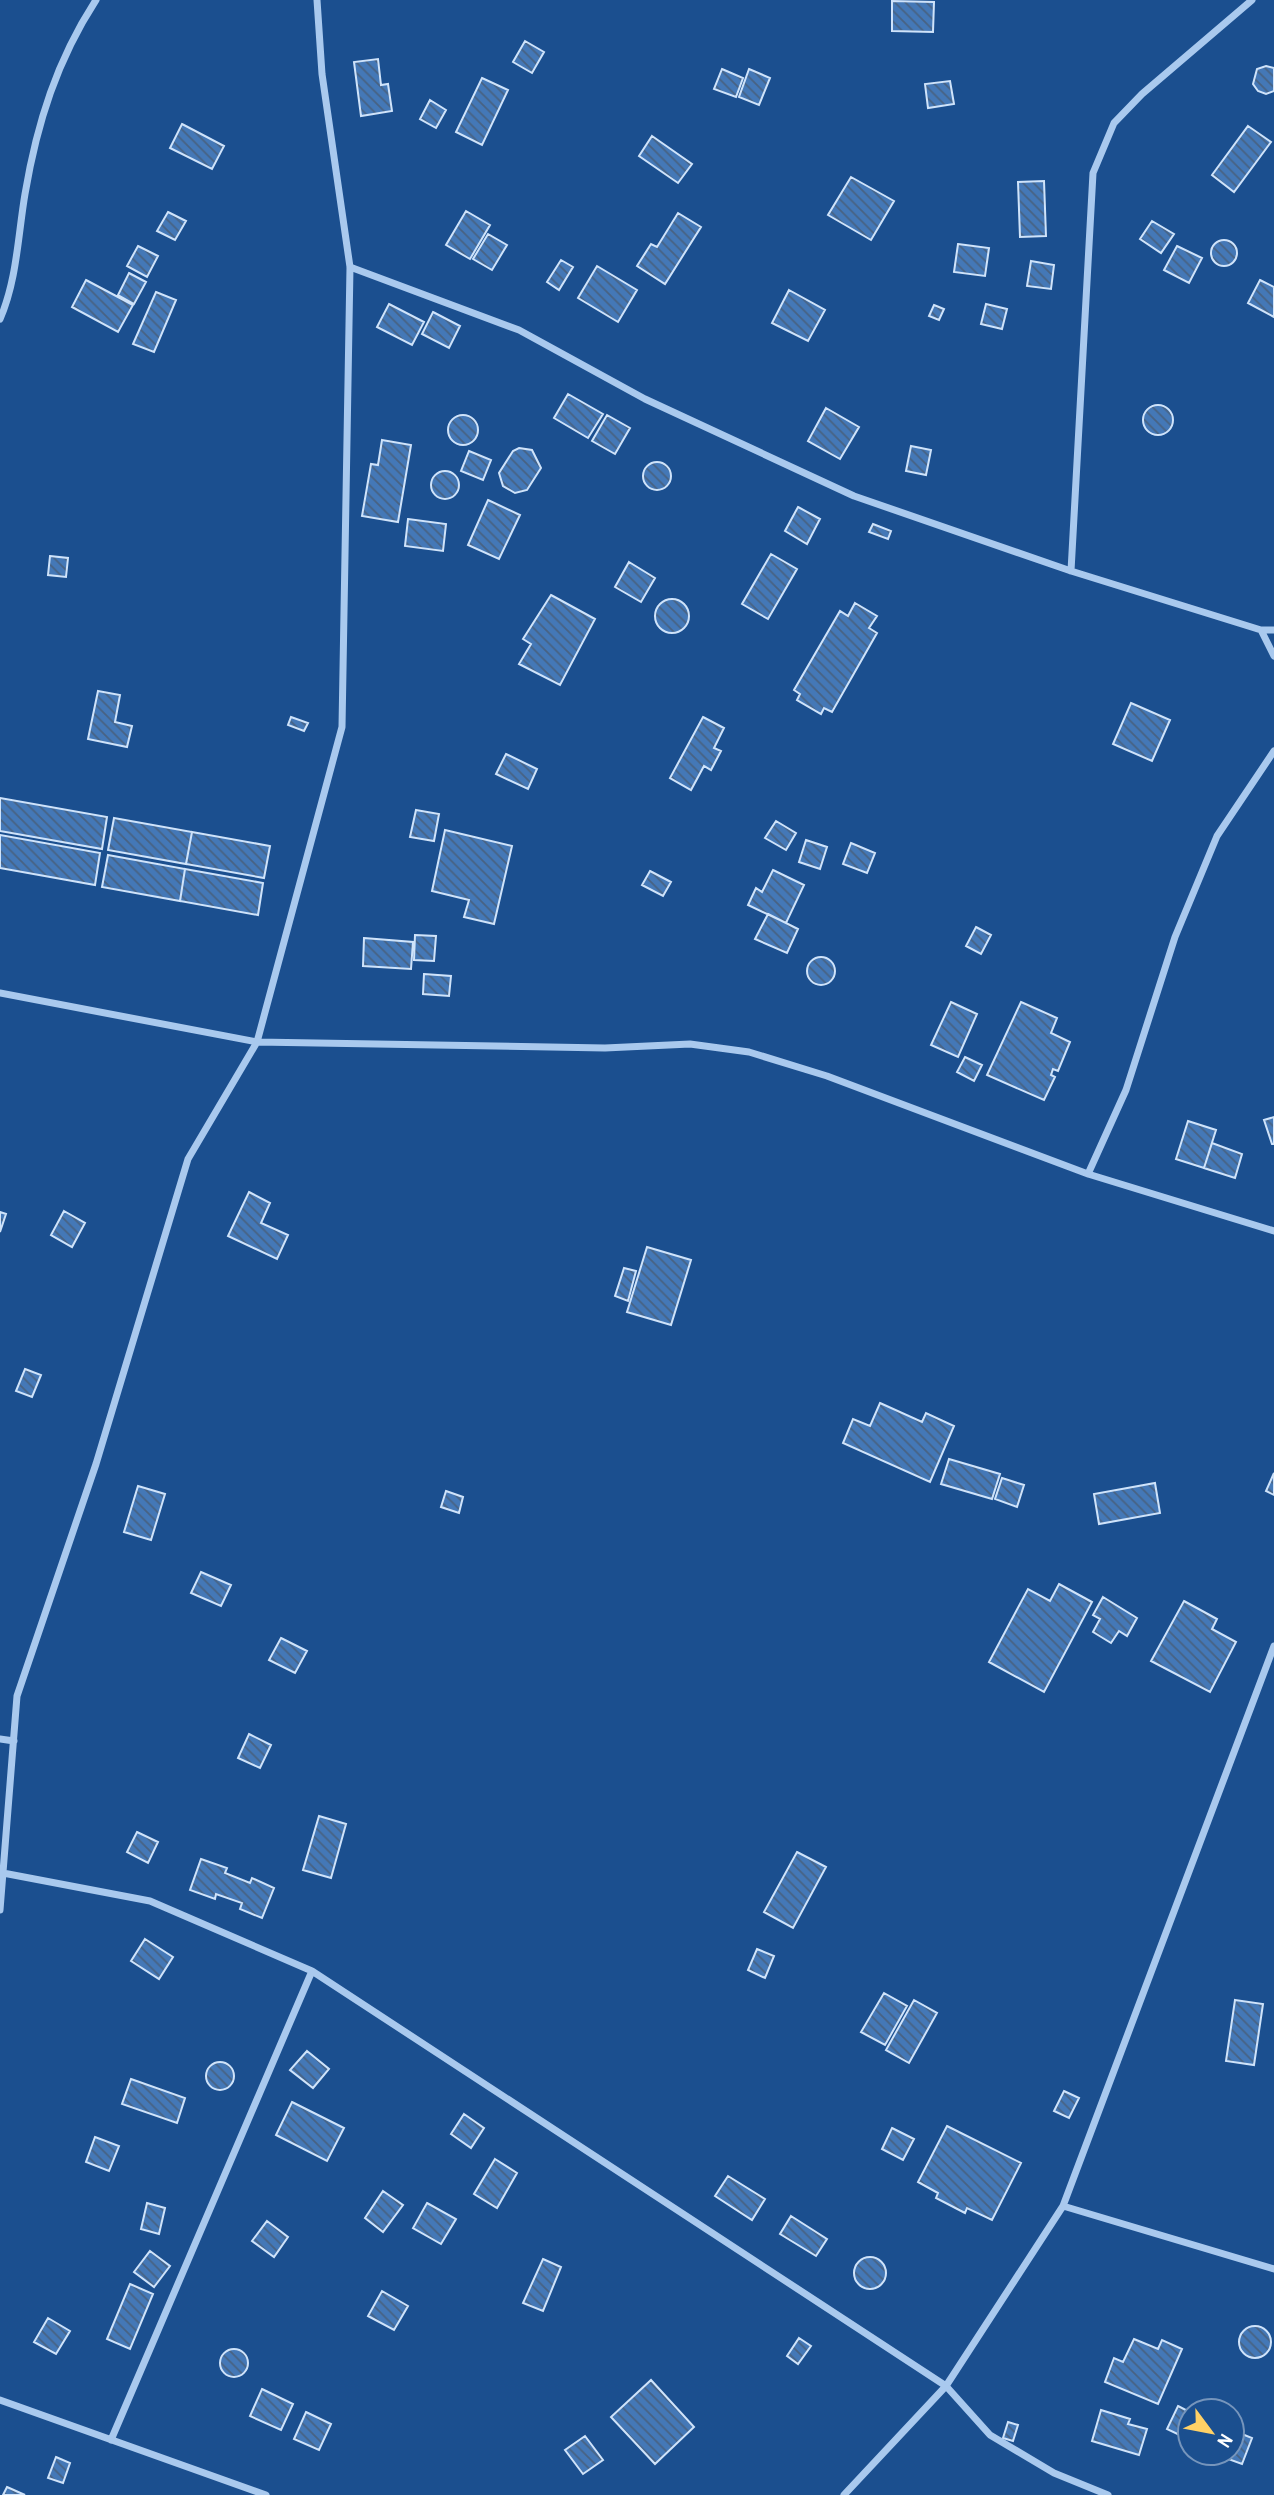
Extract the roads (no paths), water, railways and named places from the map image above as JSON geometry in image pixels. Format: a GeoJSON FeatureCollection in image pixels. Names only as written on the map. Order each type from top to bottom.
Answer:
{"type":"FeatureCollection","features":[{"type":"Feature","properties":{"kind":"street"},"geometry":{"type":"LineString","coordinates":[[0,319],[12,281],[41,118],[71,40],[96,0]]}},
{"type":"Feature","properties":{"kind":"street"},"geometry":{"type":"LineString","coordinates":[[0,1910],[17,1696],[96,1464],[188,1159],[257,1042],[342,727],[350,267],[322,74],[317,0]]}},
{"type":"Feature","properties":{"kind":"street"},"geometry":{"type":"LineString","coordinates":[[1071,570],[1093,173],[1114,123],[1142,94],[1252,0]]}},
{"type":"Feature","properties":{"kind":"street"},"geometry":{"type":"LineString","coordinates":[[350,267],[519,330],[645,399],[854,496],[1261,631],[1274,630]]}},
{"type":"Feature","properties":{"kind":"street"},"geometry":{"type":"LineString","coordinates":[[1261,631],[1274,656]]}},
{"type":"Feature","properties":{"kind":"street"},"geometry":{"type":"LineString","coordinates":[[1088,1174],[1126,1090],[1175,937],[1217,836],[1274,751]]}},
{"type":"Feature","properties":{"kind":"street"},"geometry":{"type":"LineString","coordinates":[[0,993],[257,1042],[605,1048],[690,1044],[749,1052],[827,1076],[1088,1174],[1274,1231]]}},
{"type":"Feature","properties":{"kind":"street"},"geometry":{"type":"LineString","coordinates":[[844,2495],[946,2386],[1063,2206],[1274,1646]]}},
{"type":"Feature","properties":{"kind":"street"},"geometry":{"type":"LineString","coordinates":[[0,1739],[14,1741]]}},
{"type":"Feature","properties":{"kind":"street"},"geometry":{"type":"LineString","coordinates":[[3,1873],[150,1901],[312,1970],[946,2386],[990,2435],[1054,2473],[1108,2495]]}},
{"type":"Feature","properties":{"kind":"street"},"geometry":{"type":"LineString","coordinates":[[111,2440],[312,1970]]}},
{"type":"Feature","properties":{"kind":"street"},"geometry":{"type":"LineString","coordinates":[[1063,2206],[1274,2269]]}},
{"type":"Feature","properties":{"kind":"street"},"geometry":{"type":"LineString","coordinates":[[0,2400],[266,2495]]}}]}
